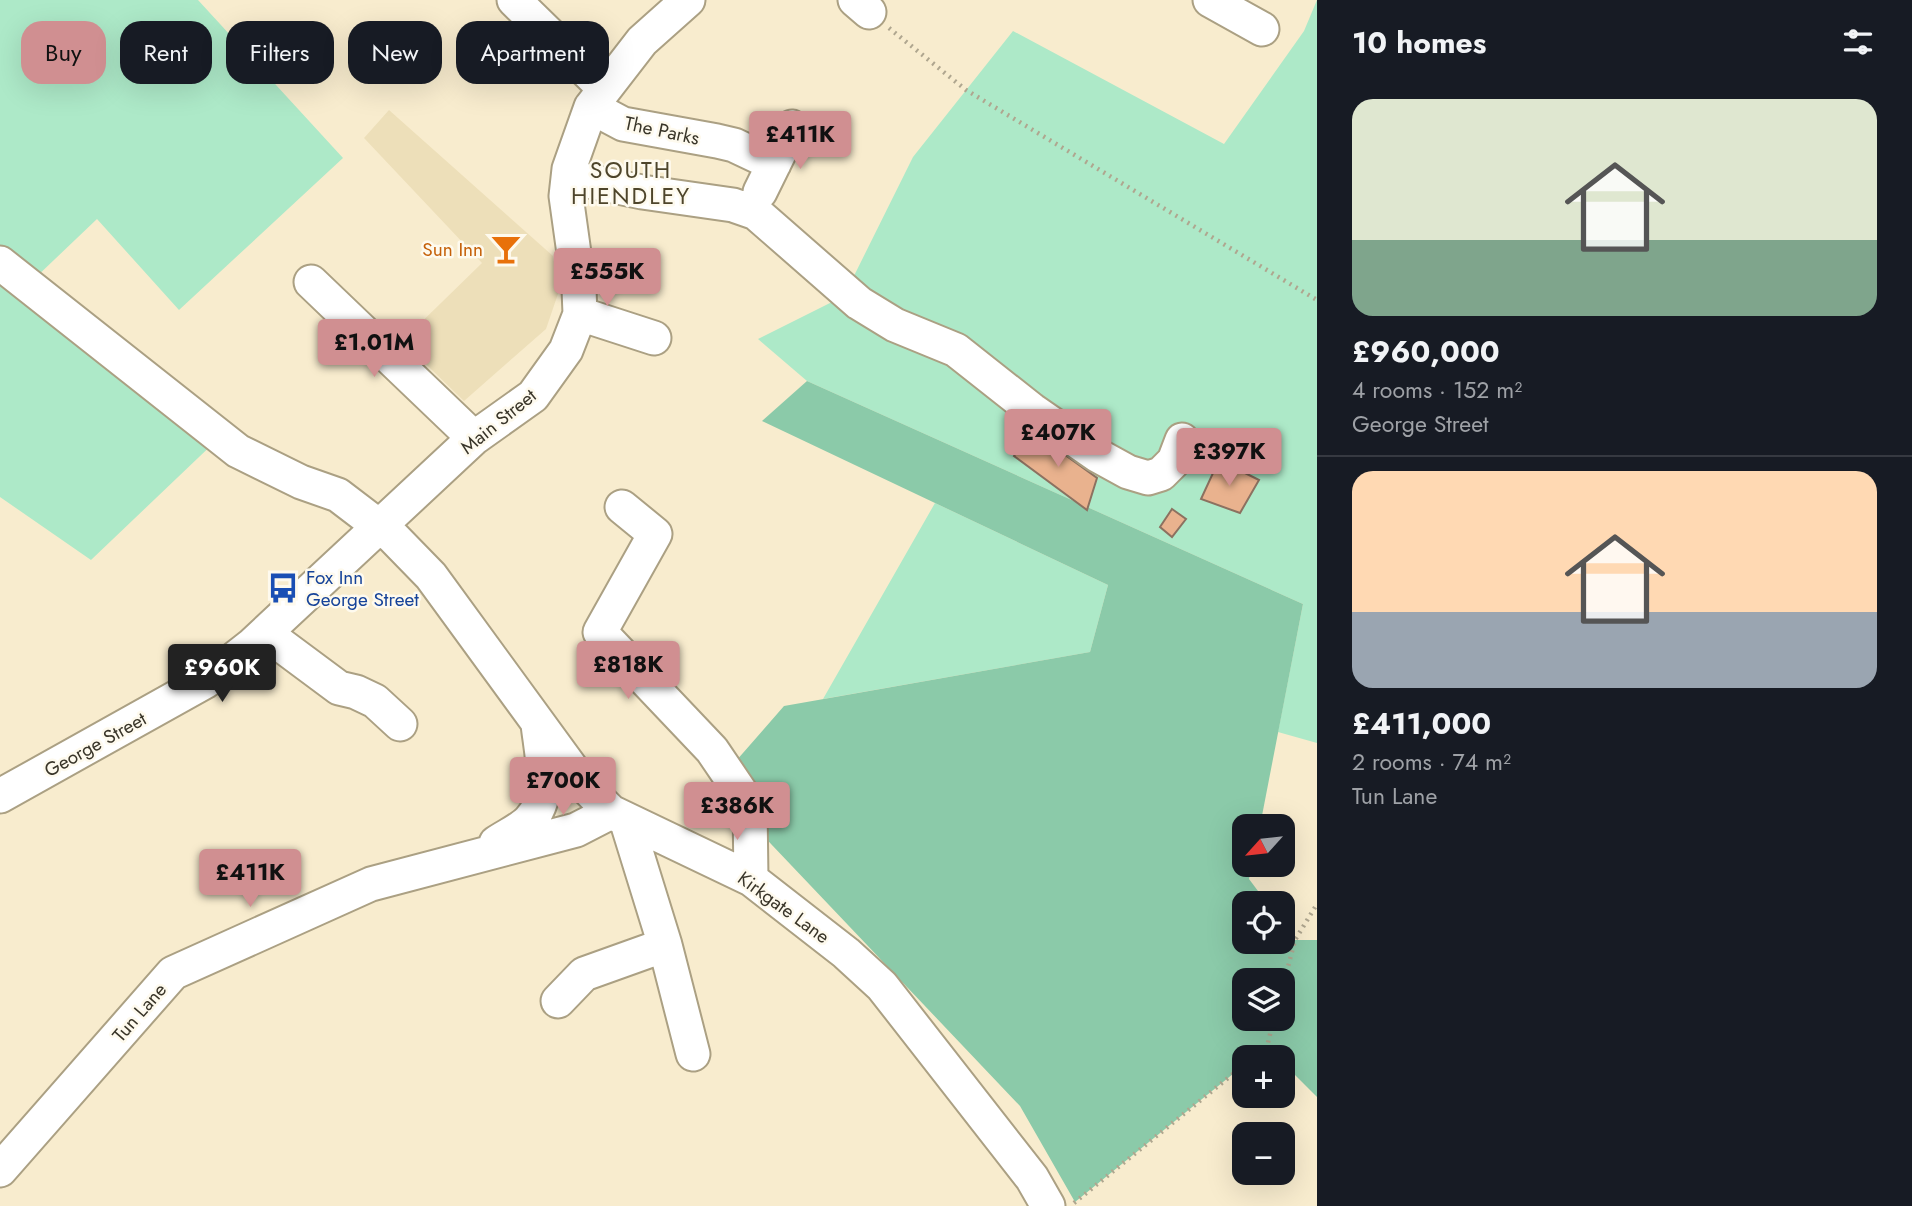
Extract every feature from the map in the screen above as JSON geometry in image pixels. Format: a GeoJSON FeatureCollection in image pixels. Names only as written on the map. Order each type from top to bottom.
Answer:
{"type":"FeatureCollection","features":[{"type":"Feature","properties":{"kind":"street","name":"The Parks"},"geometry":{"type":"LineString","coordinates":[[514,0],[623,124],[725,143],[767,178],[792,127]]}},
{"type":"Feature","properties":{"kind":"street"},"geometry":{"type":"LineString","coordinates":[[1210,0],[1262,29]]}},
{"type":"Feature","properties":{"kind":"street","name":"Main Street"},"geometry":{"type":"LineString","coordinates":[[378,525],[474,438],[533,396],[566,350],[580,314],[566,196],[569,169],[598,97],[642,41],[684,1]]}},
{"type":"Feature","properties":{"kind":"street"},"geometry":{"type":"LineString","coordinates":[[569,177],[642,192],[733,205],[756,213],[859,303],[895,325],[956,350],[1032,410],[1097,455],[1128,472],[1148,478],[1161,474],[1169,469],[1174,461],[1182,440]]}},
{"type":"Feature","properties":{"kind":"street","name":"Kirkgate Lane"},"geometry":{"type":"LineString","coordinates":[[0,263],[238,450],[301,482],[338,495],[378,525],[431,576],[582,783],[619,816],[751,878],[846,953],[882,986],[1032,1178],[1048,1206]]}},
{"type":"Feature","properties":{"kind":"street"},"geometry":{"type":"LineString","coordinates":[[312,282],[474,438]]}},
{"type":"Feature","properties":{"kind":"street"},"geometry":{"type":"LineString","coordinates":[[580,314],[654,338]]}},
{"type":"Feature","properties":{"kind":"street"},"geometry":{"type":"LineString","coordinates":[[622,507],[655,534],[600,632],[712,750],[750,806],[751,878]]}},
{"type":"Feature","properties":{"kind":"street","name":"George Street"},"geometry":{"type":"LineString","coordinates":[[0,796],[206,681],[265,633],[378,525]]}},
{"type":"Feature","properties":{"kind":"street"},"geometry":{"type":"LineString","coordinates":[[265,633],[339,688],[365,695],[375,701],[400,724]]}},
{"type":"Feature","properties":{"kind":"street","name":"Tun Lane"},"geometry":{"type":"LineString","coordinates":[[477,856],[530,821],[541,802],[543,780],[538,724]]}},
{"type":"Feature","properties":{"kind":"street"},"geometry":{"type":"LineString","coordinates":[[619,816],[664,945],[692,1054]]}},
{"type":"Feature","properties":{"kind":"street","name":"Tun Lane"},"geometry":{"type":"LineString","coordinates":[[0,1170],[173,973],[371,884],[576,830],[619,816]]}},
{"type":"Feature","properties":{"kind":"street"},"geometry":{"type":"LineString","coordinates":[[558,1001],[584,974],[664,945]]}},
{"type":"Feature","properties":{"kind":"path"},"geometry":{"type":"LineString","coordinates":[[862,6],[966,90],[1317,300]]}},
{"type":"Feature","properties":{"kind":"path"},"geometry":{"type":"LineString","coordinates":[[1288,968],[1295,940],[1317,904]]}},
{"type":"Feature","properties":{"kind":"path"},"geometry":{"type":"LineString","coordinates":[[1070,1206],[1232,1075]]}},
{"type":"Feature","properties":{"kind":"shaded area"},"geometry":{"type":"Polygon","coordinates":[[[389,110],[553,256],[559,291],[546,329],[464,401],[402,341],[482,263],[364,138],[389,110]]]}},
{"type":"Feature","properties":{"kind":"green space"},"geometry":{"type":"Polygon","coordinates":[[[0,0],[198,0],[226,31],[226,84],[275,84],[343,158],[179,310],[97,219],[33,280],[220,437],[91,560],[0,497],[0,0]]]}},
{"type":"Feature","properties":{"kind":"green space"},"geometry":{"type":"Polygon","coordinates":[[[1317,0],[1317,743],[1278,732],[1303,604],[807,381],[758,339],[844,296],[913,157],[1013,31],[1224,144],[1304,31],[1317,0]]]}},
{"type":"Feature","properties":{"kind":"green space"},"geometry":{"type":"Polygon","coordinates":[[[807,381],[1303,604],[1262,814],[1232,814],[1232,877],[1249,877],[1258,891],[1232,891],[1232,954],[1295,954],[1295,940],[1317,940],[1317,1097],[1295,1075],[1295,1045],[1232,1045],[1232,1075],[1075,1202],[1020,1106],[715,785],[784,706],[1090,652],[1108,585],[762,421],[807,381]]]}},
{"type":"Feature","properties":{"kind":"green space"},"geometry":{"type":"Polygon","coordinates":[[[935,503],[1108,585],[1090,652],[823,699],[935,503]]]}},
{"type":"Feature","properties":{"kind":"building"},"geometry":{"type":"Polygon","coordinates":[[[1032,431],[1097,478],[1087,510],[1014,456],[1032,431]]]}},
{"type":"Feature","properties":{"kind":"building"},"geometry":{"type":"Polygon","coordinates":[[[1219,460],[1259,480],[1240,513],[1201,499],[1219,460]]]}},
{"type":"Feature","properties":{"kind":"building"},"geometry":{"type":"Polygon","coordinates":[[[1172,509],[1186,519],[1172,537],[1160,527],[1172,509]]]}},
{"type":"Feature","properties":{"kind":"place","name":"Sun Inn"},"geometry":{"type":"Point","coordinates":[506,249]}},
{"type":"Feature","properties":{"kind":"place","name":"Fox Inn George Street"},"geometry":{"type":"Point","coordinates":[283,588]}},
{"type":"Feature","properties":{"kind":"district","name":"SOUTH HIENDLEY"},"geometry":{"type":"Point","coordinates":[631,183]}}]}
